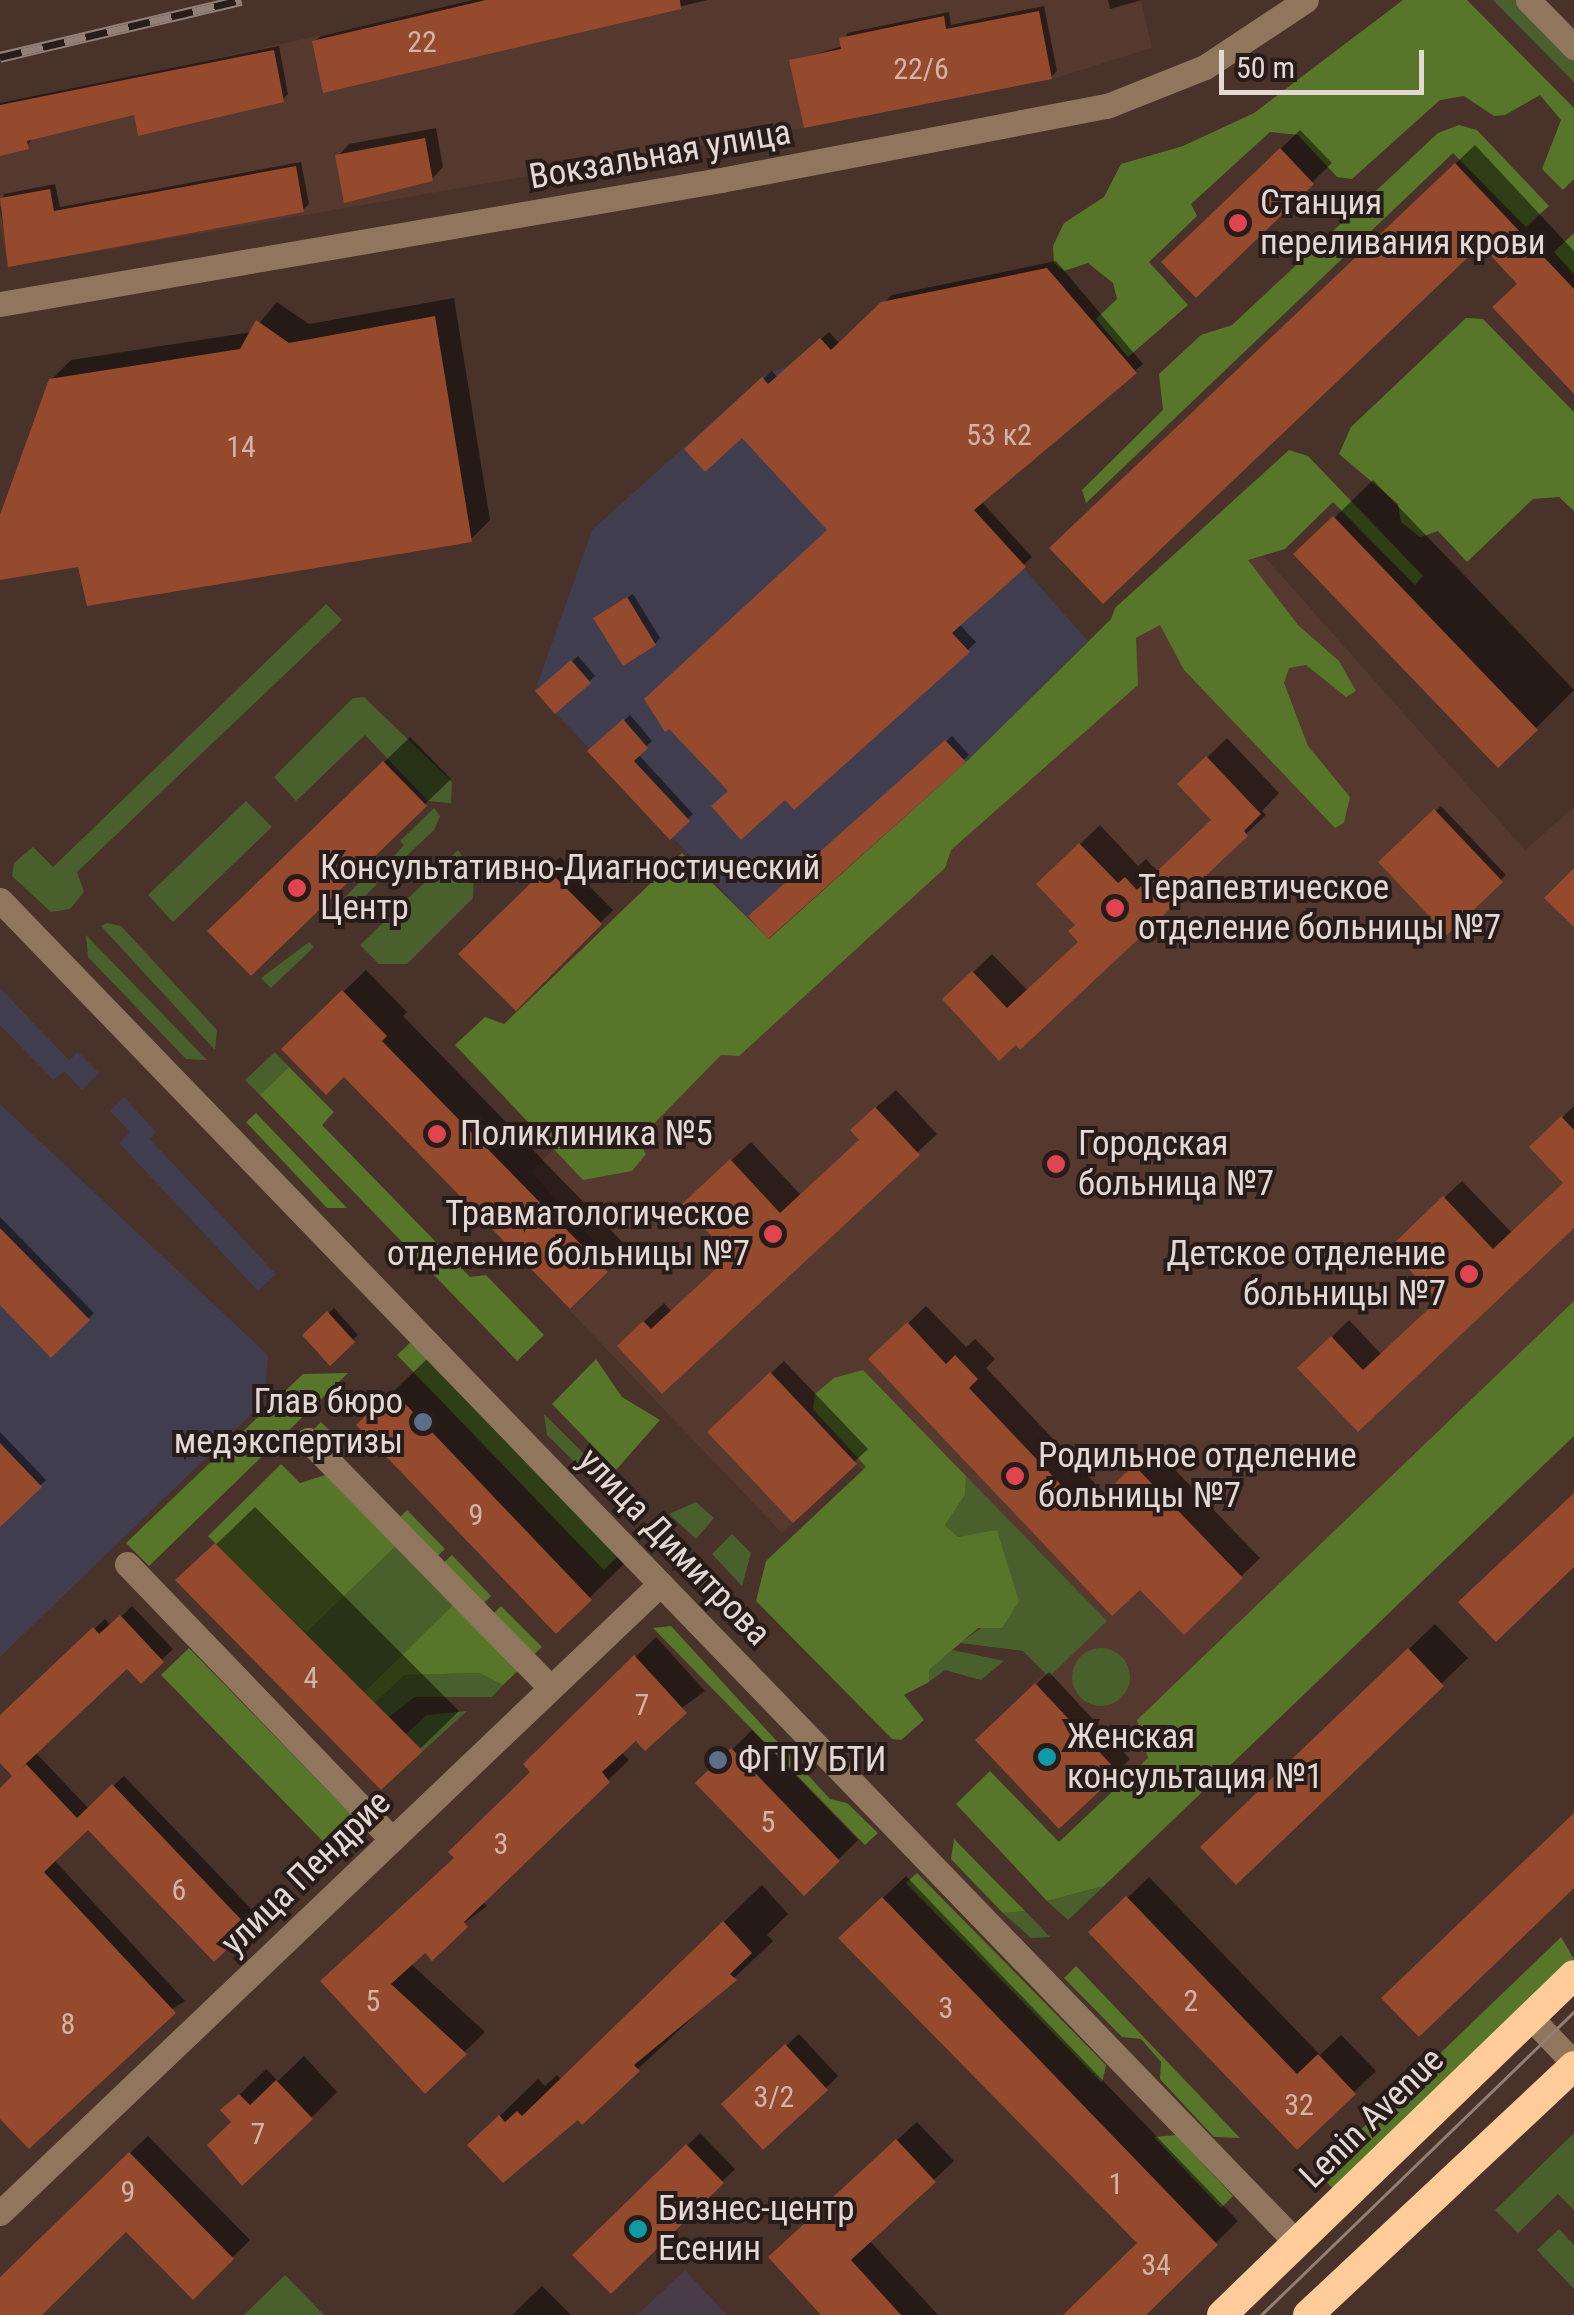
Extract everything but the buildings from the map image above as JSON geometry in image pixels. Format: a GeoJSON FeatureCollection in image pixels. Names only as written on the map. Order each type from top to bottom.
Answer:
{"type":"FeatureCollection","features":[{"type":"Feature","properties":{"kind":"highway","name":"Lenin Avenue"},"geometry":{"type":"LineString","coordinates":[[1222,2315],[1574,1975]]}},
{"type":"Feature","properties":{"kind":"highway"},"geometry":{"type":"LineString","coordinates":[[1308,2315],[1574,2064]]}},
{"type":"Feature","properties":{"kind":"street","name":"Вокзальная улица"},"geometry":{"type":"LineString","coordinates":[[0,304],[1107,106],[1204,66],[1306,0]]}},
{"type":"Feature","properties":{"kind":"street"},"geometry":{"type":"LineString","coordinates":[[1528,0],[1574,47]]}},
{"type":"Feature","properties":{"kind":"street","name":"улица Димитрова"},"geometry":{"type":"LineString","coordinates":[[0,900],[1297,2243]]}},
{"type":"Feature","properties":{"kind":"street"},"geometry":{"type":"LineString","coordinates":[[308,1440],[550,1687]]}},
{"type":"Feature","properties":{"kind":"street"},"geometry":{"type":"LineString","coordinates":[[127,1564],[392,1839]]}},
{"type":"Feature","properties":{"kind":"street","name":"улица Пендрие"},"geometry":{"type":"LineString","coordinates":[[0,2214],[660,1584]]}},
{"type":"Feature","properties":{"kind":"street"},"geometry":{"type":"LineString","coordinates":[[1530,2017],[1574,2064]]}},
{"type":"Feature","properties":{"kind":"shaded area"},"geometry":{"type":"Polygon","coordinates":[[[483,0],[1141,0],[1152,48],[1052,79],[804,128],[8,267],[0,223],[0,105],[483,0]]]}},
{"type":"Feature","properties":{"kind":"shaded area"},"geometry":{"type":"Polygon","coordinates":[[[820,338],[1088,641],[966,762],[768,939],[535,691],[592,530],[762,377],[789,365],[820,338]]]}},
{"type":"Feature","properties":{"kind":"shaded area","name":"Городская больница №7"},"geometry":{"type":"Polygon","coordinates":[[[1241,530],[1525,850],[1574,807],[1574,1369],[1134,1788],[1035,1683],[1048,1668],[857,1464],[782,1533],[570,1311],[616,1265],[531,1172],[619,1082],[1241,530]]]}},
{"type":"Feature","properties":{"kind":"shaded area"},"geometry":{"type":"Polygon","coordinates":[[[0,988],[69,1060],[78,1052],[99,1073],[82,1090],[64,1071],[53,1080],[0,1025],[0,988]]]}},
{"type":"Feature","properties":{"kind":"shaded area"},"geometry":{"type":"Polygon","coordinates":[[[124,1097],[156,1132],[150,1139],[276,1274],[258,1291],[119,1143],[130,1132],[110,1111],[124,1097]]]}},
{"type":"Feature","properties":{"kind":"shaded area"},"geometry":{"type":"Polygon","coordinates":[[[0,1104],[268,1355],[264,1402],[0,1657],[0,1104]]]}},
{"type":"Feature","properties":{"kind":"shaded area"},"geometry":{"type":"Polygon","coordinates":[[[685,2270],[727,2315],[637,2315],[685,2270]]]}},
{"type":"Feature","properties":{"kind":"green space"},"geometry":{"type":"Polygon","coordinates":[[[1403,0],[1467,0],[1574,108],[1574,179],[1563,190],[1542,169],[1561,120],[1540,95],[1505,115],[1494,116],[1464,96],[1440,100],[1352,179],[1337,177],[1298,135],[1270,132],[1191,204],[1197,216],[1149,262],[1188,305],[1128,357],[1096,319],[1117,299],[1113,283],[1088,263],[1064,271],[1054,263],[1053,246],[1064,223],[1104,197],[1121,164],[1183,146],[1254,113],[1403,0]]]}},
{"type":"Feature","properties":{"kind":"green space"},"geometry":{"type":"Polygon","coordinates":[[[1493,0],[1521,0],[1574,55],[1574,82],[1493,0]]]}},
{"type":"Feature","properties":{"kind":"green space"},"geometry":{"type":"Polygon","coordinates":[[[1459,125],[1477,130],[1549,206],[1526,227],[1453,153],[1086,503],[1082,490],[1163,410],[1159,374],[1201,335],[1232,325],[1438,133],[1459,125]]]}},
{"type":"Feature","properties":{"kind":"green space"},"geometry":{"type":"Polygon","coordinates":[[[1574,233],[1574,274],[1554,252],[1574,233]]]}},
{"type":"Feature","properties":{"kind":"green space"},"geometry":{"type":"Polygon","coordinates":[[[1466,318],[1483,319],[1574,412],[1574,511],[1559,497],[1533,499],[1467,562],[1438,531],[1420,537],[1401,522],[1398,504],[1339,454],[1351,427],[1466,318]]]}},
{"type":"Feature","properties":{"kind":"green space"},"geometry":{"type":"Polygon","coordinates":[[[1289,450],[1308,456],[1423,576],[1415,585],[1333,502],[1285,549],[1248,560],[1298,625],[1339,661],[1356,691],[1346,697],[1306,665],[1289,668],[1284,683],[1308,746],[1350,797],[1344,823],[1335,828],[1184,670],[1160,625],[1136,638],[1138,685],[951,850],[945,868],[739,1056],[721,1055],[638,1140],[646,1154],[632,1171],[583,1180],[455,1045],[485,1017],[504,1024],[682,853],[769,939],[966,762],[1111,619],[1115,608],[1289,450]]]}},
{"type":"Feature","properties":{"kind":"green space"},"geometry":{"type":"Polygon","coordinates":[[[326,604],[342,620],[77,872],[84,892],[70,909],[51,912],[12,876],[14,863],[33,847],[53,867],[326,604]]]}},
{"type":"Feature","properties":{"kind":"green space"},"geometry":{"type":"Polygon","coordinates":[[[364,697],[452,782],[451,803],[428,801],[365,735],[296,801],[274,777],[353,698],[364,697]]]}},
{"type":"Feature","properties":{"kind":"green space"},"geometry":{"type":"Polygon","coordinates":[[[246,801],[272,827],[173,922],[148,895],[246,801]]]}},
{"type":"Feature","properties":{"kind":"green space"},"geometry":{"type":"Polygon","coordinates":[[[434,808],[440,816],[434,830],[399,863],[393,857],[404,845],[400,841],[434,808]]]}},
{"type":"Feature","properties":{"kind":"green space"},"geometry":{"type":"Polygon","coordinates":[[[458,850],[474,873],[473,898],[407,964],[379,964],[360,945],[458,850]]]}},
{"type":"Feature","properties":{"kind":"green space"},"geometry":{"type":"Polygon","coordinates":[[[365,877],[377,884],[337,924],[331,911],[365,877]]]}},
{"type":"Feature","properties":{"kind":"green space"},"geometry":{"type":"Polygon","coordinates":[[[101,926],[121,926],[217,1030],[215,1050],[101,926]]]}},
{"type":"Feature","properties":{"kind":"green space"},"geometry":{"type":"Polygon","coordinates":[[[86,935],[207,1060],[186,1059],[88,957],[86,935]]]}},
{"type":"Feature","properties":{"kind":"green space"},"geometry":{"type":"Polygon","coordinates":[[[309,942],[314,947],[271,988],[261,978],[309,942]]]}},
{"type":"Feature","properties":{"kind":"green space"},"geometry":{"type":"Polygon","coordinates":[[[275,1052],[289,1067],[260,1095],[245,1080],[275,1052]]]}},
{"type":"Feature","properties":{"kind":"green space"},"geometry":{"type":"Polygon","coordinates":[[[289,1067],[334,1112],[322,1125],[470,1277],[486,1275],[544,1335],[517,1361],[260,1095],[289,1067]]]}},
{"type":"Feature","properties":{"kind":"green space"},"geometry":{"type":"Polygon","coordinates":[[[256,1113],[347,1208],[327,1208],[246,1122],[256,1113]]]}},
{"type":"Feature","properties":{"kind":"green space"},"geometry":{"type":"Polygon","coordinates":[[[1574,1301],[1574,1436],[1104,1886],[1047,1901],[956,1804],[990,1771],[1059,1842],[1148,1758],[1137,1720],[1574,1301]]]}},
{"type":"Feature","properties":{"kind":"green space"},"geometry":{"type":"Polygon","coordinates":[[[412,1341],[618,1556],[604,1570],[397,1355],[412,1341]]]}},
{"type":"Feature","properties":{"kind":"green space"},"geometry":{"type":"Polygon","coordinates":[[[596,1359],[622,1397],[660,1420],[616,1470],[552,1404],[596,1359]]]}},
{"type":"Feature","properties":{"kind":"green space"},"geometry":{"type":"Polygon","coordinates":[[[863,1370],[966,1476],[965,1495],[945,1525],[958,1537],[997,1530],[1019,1601],[1002,1628],[978,1628],[929,1670],[929,1682],[904,1695],[924,1720],[901,1740],[892,1739],[756,1601],[766,1561],[866,1467],[813,1409],[815,1394],[834,1378],[863,1370]]]}},
{"type":"Feature","properties":{"kind":"green space"},"geometry":{"type":"Polygon","coordinates":[[[348,1373],[149,1566],[126,1543],[303,1374],[348,1373]]]}},
{"type":"Feature","properties":{"kind":"green space"},"geometry":{"type":"Polygon","coordinates":[[[544,1414],[631,1501],[608,1495],[547,1435],[544,1414]]]}},
{"type":"Feature","properties":{"kind":"green space"},"geometry":{"type":"Polygon","coordinates":[[[321,1422],[350,1451],[337,1463],[308,1435],[321,1422]]]}},
{"type":"Feature","properties":{"kind":"green space"},"geometry":{"type":"Polygon","coordinates":[[[281,1464],[300,1483],[332,1473],[399,1543],[306,1633],[208,1536],[281,1464]]]}},
{"type":"Feature","properties":{"kind":"green space"},"geometry":{"type":"Polygon","coordinates":[[[966,1476],[1107,1621],[1049,1677],[1023,1651],[960,1643],[1019,1601],[997,1531],[958,1537],[945,1525],[965,1495],[966,1476]]]}},
{"type":"Feature","properties":{"kind":"green space"},"geometry":{"type":"Polygon","coordinates":[[[696,1502],[714,1518],[696,1539],[669,1514],[696,1502]]]}},
{"type":"Feature","properties":{"kind":"green space"},"geometry":{"type":"Polygon","coordinates":[[[407,1510],[445,1549],[432,1561],[394,1523],[407,1510]]]}},
{"type":"Feature","properties":{"kind":"green space"},"geometry":{"type":"Polygon","coordinates":[[[732,1534],[751,1553],[742,1586],[712,1554],[732,1534]]]}},
{"type":"Feature","properties":{"kind":"green space"},"geometry":{"type":"Polygon","coordinates":[[[399,1543],[456,1602],[364,1692],[306,1633],[399,1543]]]}},
{"type":"Feature","properties":{"kind":"green space"},"geometry":{"type":"Polygon","coordinates":[[[673,1547],[721,1594],[702,1593],[664,1555],[673,1547]]]}},
{"type":"Feature","properties":{"kind":"green space"},"geometry":{"type":"Polygon","coordinates":[[[452,1555],[491,1596],[478,1609],[438,1568],[452,1555]]]}},
{"type":"Feature","properties":{"kind":"green space"},"geometry":{"type":"Polygon","coordinates":[[[456,1602],[522,1667],[503,1685],[479,1673],[404,1675],[375,1703],[364,1692],[456,1602]]]}},
{"type":"Feature","properties":{"kind":"green space"},"geometry":{"type":"Polygon","coordinates":[[[501,1606],[542,1647],[529,1659],[489,1618],[501,1606]]]}},
{"type":"Feature","properties":{"kind":"green space"},"geometry":{"type":"Polygon","coordinates":[[[671,1626],[830,1799],[847,1803],[878,1833],[865,1845],[653,1628],[671,1626]]]}},
{"type":"Feature","properties":{"kind":"green space"},"geometry":{"type":"Polygon","coordinates":[[[189,1648],[365,1829],[337,1856],[161,1675],[189,1648]]]}},
{"type":"Feature","properties":{"kind":"green space"},"geometry":{"type":"Polygon","coordinates":[[[1101,1648],[1122,1656],[1130,1677],[1122,1698],[1101,1706],[1080,1698],[1072,1677],[1080,1656],[1101,1648]]]}},
{"type":"Feature","properties":{"kind":"green space"},"geometry":{"type":"Polygon","coordinates":[[[953,1650],[1004,1661],[981,1680],[945,1670],[929,1682],[928,1670],[953,1650]]]}},
{"type":"Feature","properties":{"kind":"green space"},"geometry":{"type":"Polygon","coordinates":[[[479,1673],[503,1685],[492,1697],[415,1697],[389,1717],[375,1703],[403,1675],[479,1673]]]}},
{"type":"Feature","properties":{"kind":"green space"},"geometry":{"type":"Polygon","coordinates":[[[467,1711],[423,1751],[406,1734],[427,1715],[467,1711]]]}},
{"type":"Feature","properties":{"kind":"green space"},"geometry":{"type":"Polygon","coordinates":[[[954,1839],[1025,1911],[1003,1913],[951,1859],[954,1839]]]}},
{"type":"Feature","properties":{"kind":"green space"},"geometry":{"type":"Polygon","coordinates":[[[917,1873],[1106,2065],[1102,2083],[906,1883],[917,1873]]]}},
{"type":"Feature","properties":{"kind":"green space"},"geometry":{"type":"Polygon","coordinates":[[[1104,1886],[1068,1920],[1047,1901],[1104,1886]]]}},
{"type":"Feature","properties":{"kind":"green space"},"geometry":{"type":"Polygon","coordinates":[[[1025,1911],[1050,1937],[1031,1938],[1003,1913],[1025,1911]]]}},
{"type":"Feature","properties":{"kind":"green space"},"geometry":{"type":"Polygon","coordinates":[[[1561,1937],[1574,1959],[1334,2190],[1317,2172],[1561,1937]]]}},
{"type":"Feature","properties":{"kind":"green space"},"geometry":{"type":"Polygon","coordinates":[[[1076,1966],[1240,2138],[1214,2137],[1160,2079],[1161,2062],[1141,2039],[1122,2037],[1064,1978],[1076,1966]]]}},
{"type":"Feature","properties":{"kind":"green space"},"geometry":{"type":"Polygon","coordinates":[[[1574,2133],[1574,2210],[1558,2194],[1518,2233],[1495,2210],[1574,2133]]]}},
{"type":"Feature","properties":{"kind":"green space"},"geometry":{"type":"Polygon","coordinates":[[[1176,2135],[1233,2196],[1221,2208],[1154,2137],[1176,2135]]]}},
{"type":"Feature","properties":{"kind":"green space"},"geometry":{"type":"Polygon","coordinates":[[[1559,2229],[1574,2245],[1574,2289],[1537,2250],[1559,2229]]]}},
{"type":"Feature","properties":{"kind":"green space"},"geometry":{"type":"Polygon","coordinates":[[[285,2275],[324,2315],[244,2315],[285,2275]]]}},
{"type":"Feature","properties":{"kind":"tram line"},"geometry":{"type":"LineString","coordinates":[[1261,2315],[1574,2012]]}},
{"type":"Feature","properties":{"kind":"railway"},"geometry":{"type":"LineString","coordinates":[[0,57],[241,0]]}},
{"type":"Feature","properties":{"kind":"place","name":"Станция переливания крови"},"geometry":{"type":"Point","coordinates":[1238,223]}},
{"type":"Feature","properties":{"kind":"place","name":"Консультативно-Диагностический Центр"},"geometry":{"type":"Point","coordinates":[297,888]}},
{"type":"Feature","properties":{"kind":"place","name":"Терапевтическое отделение больницы №7"},"geometry":{"type":"Point","coordinates":[1115,908]}},
{"type":"Feature","properties":{"kind":"place","name":"Поликлиника №5"},"geometry":{"type":"Point","coordinates":[437,1134]}},
{"type":"Feature","properties":{"kind":"place","name":"Городская больница №7"},"geometry":{"type":"Point","coordinates":[1056,1164]}},
{"type":"Feature","properties":{"kind":"place","name":"Травматологическое отделение больницы №7"},"geometry":{"type":"Point","coordinates":[773,1234]}},
{"type":"Feature","properties":{"kind":"place","name":"Детское отделение больницы №7"},"geometry":{"type":"Point","coordinates":[1469,1274]}},
{"type":"Feature","properties":{"kind":"place","name":"Глав бюро медэкспертизы"},"geometry":{"type":"Point","coordinates":[423,1422]}},
{"type":"Feature","properties":{"kind":"place","name":"Родильное отделение больницы №7"},"geometry":{"type":"Point","coordinates":[1015,1476]}},
{"type":"Feature","properties":{"kind":"place","name":"Женская консультация №1"},"geometry":{"type":"Point","coordinates":[1047,1757]}},
{"type":"Feature","properties":{"kind":"place","name":"ФГПУ БТИ"},"geometry":{"type":"Point","coordinates":[718,1760]}},
{"type":"Feature","properties":{"kind":"place","name":"Бизнес-центр Есенин"},"geometry":{"type":"Point","coordinates":[638,2229]}}]}
